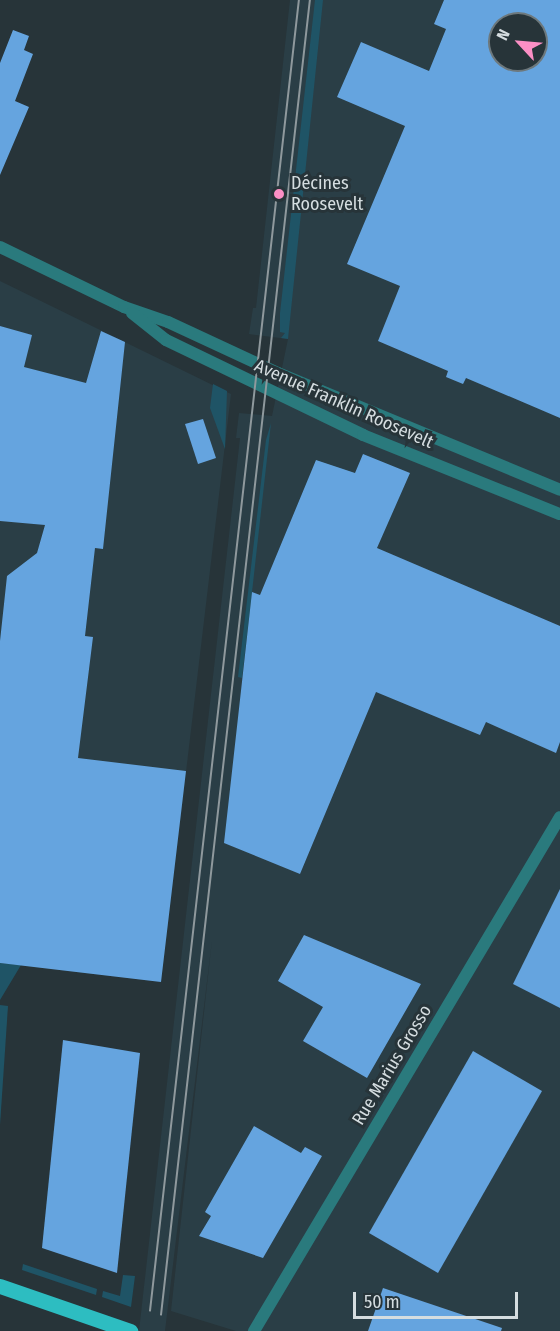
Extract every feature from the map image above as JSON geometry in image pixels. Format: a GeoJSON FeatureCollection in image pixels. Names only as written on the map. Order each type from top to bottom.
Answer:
{"type":"FeatureCollection","features":[{"type":"Feature","properties":{"kind":"main road"},"geometry":{"type":"LineString","coordinates":[[0,1286],[130,1331]]}},
{"type":"Feature","properties":{"kind":"street","name":"Avenue Franklin Roosevelt"},"geometry":{"type":"LineString","coordinates":[[0,247],[124,307],[168,322],[321,392],[560,490]]}},
{"type":"Feature","properties":{"kind":"street","name":"Avenue Franklin Roosevelt"},"geometry":{"type":"LineString","coordinates":[[124,307],[166,340],[313,411],[560,514]]}},
{"type":"Feature","properties":{"kind":"street","name":"Rue Marius Grosso"},"geometry":{"type":"LineString","coordinates":[[254,1331],[560,817]]}},
{"type":"Feature","properties":{"kind":"shaded area"},"geometry":{"type":"Polygon","coordinates":[[[290,0],[560,0],[560,1331],[236,1331],[171,1311],[212,940],[165,1331],[139,1331],[240,438],[236,438],[239,413],[272,416],[288,339],[249,334],[253,308],[256,308],[290,0]]]}},
{"type":"Feature","properties":{"kind":"shaded area"},"geometry":{"type":"Polygon","coordinates":[[[315,0],[323,0],[288,339],[281,338],[285,333],[280,332],[280,313],[315,0]]]}},
{"type":"Feature","properties":{"kind":"shaded area"},"geometry":{"type":"Polygon","coordinates":[[[0,281],[231,394],[161,982],[0,963],[0,281]]]}},
{"type":"Feature","properties":{"kind":"shaded area"},"geometry":{"type":"Polygon","coordinates":[[[213,384],[227,391],[225,449],[210,408],[213,384]]]}},
{"type":"Feature","properties":{"kind":"shaded area"},"geometry":{"type":"Polygon","coordinates":[[[271,423],[242,678],[238,677],[266,440],[271,423]]]}},
{"type":"Feature","properties":{"kind":"shaded area"},"geometry":{"type":"Polygon","coordinates":[[[0,963],[21,965],[0,1000],[0,963]]]}},
{"type":"Feature","properties":{"kind":"shaded area"},"geometry":{"type":"Polygon","coordinates":[[[0,1005],[8,1006],[0,1125],[0,1005]]]}},
{"type":"Feature","properties":{"kind":"shaded area"},"geometry":{"type":"Polygon","coordinates":[[[23,1264],[97,1289],[96,1295],[22,1270],[23,1264]]]}},
{"type":"Feature","properties":{"kind":"shaded area"},"geometry":{"type":"Polygon","coordinates":[[[123,1275],[135,1276],[131,1307],[102,1297],[103,1291],[120,1296],[123,1275]]]}},
{"type":"Feature","properties":{"kind":"building"},"geometry":{"type":"Polygon","coordinates":[[[444,0],[560,0],[560,418],[466,378],[463,384],[446,377],[448,371],[378,341],[400,286],[347,264],[405,126],[337,97],[361,42],[429,71],[446,29],[434,24],[444,0]]]}},
{"type":"Feature","properties":{"kind":"building"},"geometry":{"type":"Polygon","coordinates":[[[13,30],[29,36],[24,50],[33,54],[15,101],[29,107],[0,175],[0,63],[13,30]]]}},
{"type":"Feature","properties":{"kind":"building"},"geometry":{"type":"Polygon","coordinates":[[[0,326],[32,335],[24,367],[86,383],[101,331],[125,342],[103,549],[95,548],[85,636],[93,637],[78,758],[186,771],[161,982],[0,963],[0,641],[7,576],[37,553],[45,525],[0,521],[0,326]]]}},
{"type":"Feature","properties":{"kind":"building"},"geometry":{"type":"Polygon","coordinates":[[[203,419],[216,458],[198,464],[185,424],[203,419]]]}},
{"type":"Feature","properties":{"kind":"building"},"geometry":{"type":"Polygon","coordinates":[[[363,454],[410,473],[377,548],[560,626],[560,742],[556,753],[486,722],[480,735],[376,692],[300,874],[224,843],[252,592],[260,595],[316,460],[355,473],[363,454]]]}},
{"type":"Feature","properties":{"kind":"building"},"geometry":{"type":"Polygon","coordinates":[[[560,889],[560,1008],[513,984],[560,889]]]}},
{"type":"Feature","properties":{"kind":"building"},"geometry":{"type":"Polygon","coordinates":[[[304,935],[421,984],[367,1078],[303,1041],[323,1007],[278,981],[304,935]]]}},
{"type":"Feature","properties":{"kind":"building"},"geometry":{"type":"Polygon","coordinates":[[[63,1040],[140,1053],[117,1273],[42,1248],[63,1040]]]}},
{"type":"Feature","properties":{"kind":"building"},"geometry":{"type":"Polygon","coordinates":[[[473,1051],[542,1091],[438,1273],[369,1233],[473,1051]]]}},
{"type":"Feature","properties":{"kind":"building"},"geometry":{"type":"Polygon","coordinates":[[[254,1126],[301,1153],[305,1147],[322,1156],[263,1258],[199,1236],[211,1216],[205,1212],[254,1126]]]}},
{"type":"Feature","properties":{"kind":"building"},"geometry":{"type":"Polygon","coordinates":[[[383,1288],[502,1328],[501,1331],[368,1331],[383,1288]]]}},
{"type":"Feature","properties":{"kind":"tram line"},"geometry":{"type":"LineString","coordinates":[[150,1311],[299,0]]}},
{"type":"Feature","properties":{"kind":"tram line"},"geometry":{"type":"LineString","coordinates":[[161,1315],[310,0]]}},
{"type":"Feature","properties":{"kind":"place","name":"Décines Roosevelt"},"geometry":{"type":"Point","coordinates":[279,194]}}]}
